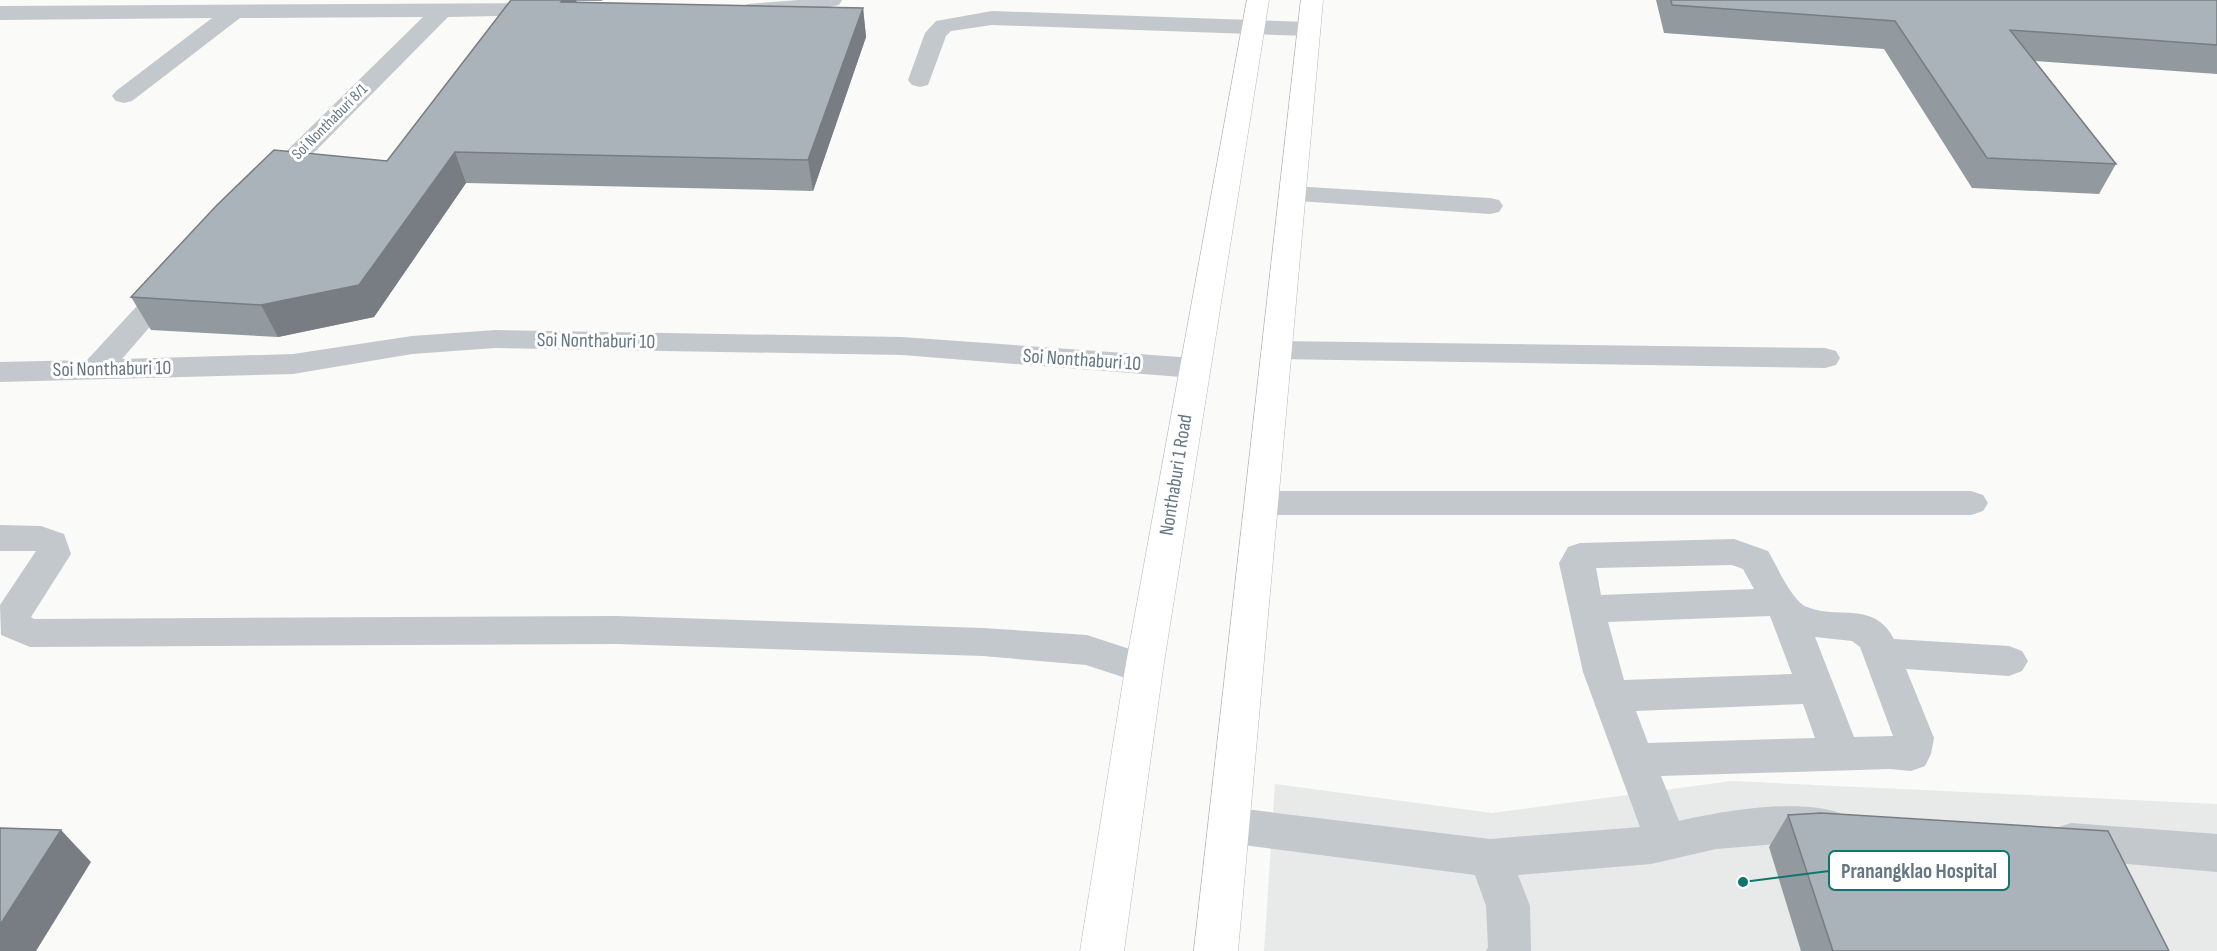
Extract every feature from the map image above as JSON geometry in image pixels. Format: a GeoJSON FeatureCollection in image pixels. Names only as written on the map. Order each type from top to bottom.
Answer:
{"type":"FeatureCollection","features":[{"type":"Feature","properties":{"kind":"main road","name":"Nonthaburi 1 Road"},"geometry":{"type":"LineString","coordinates":[[1102,951],[1144,669],[1256,13]]}},
{"type":"Feature","properties":{"kind":"main road"},"geometry":{"type":"LineString","coordinates":[[1216,951],[1310,14]]}},
{"type":"Feature","properties":{"kind":"street"},"geometry":{"type":"LineString","coordinates":[[734,10],[796,7],[831,0]]}},
{"type":"Feature","properties":{"kind":"street"},"geometry":{"type":"LineString","coordinates":[[0,13],[236,11],[342,5],[443,10],[571,10]]}},
{"type":"Feature","properties":{"kind":"street","name":"Soi Nonthaburi 8/1"},"geometry":{"type":"LineString","coordinates":[[248,204],[443,10]]}},
{"type":"Feature","properties":{"kind":"street"},"geometry":{"type":"LineString","coordinates":[[124,96],[236,11]]}},
{"type":"Feature","properties":{"kind":"street"},"geometry":{"type":"LineString","coordinates":[[920,80],[936,33],[944,26],[992,18],[1310,14]]}},
{"type":"Feature","properties":{"kind":"street"},"geometry":{"type":"LineString","coordinates":[[1292,194],[1490,206]]}},
{"type":"Feature","properties":{"kind":"street"},"geometry":{"type":"LineString","coordinates":[[97,368],[191,264]]}},
{"type":"Feature","properties":{"kind":"street","name":"Soi Nonthaburi 10"},"geometry":{"type":"LineString","coordinates":[[0,372],[293,364],[412,345],[495,339],[902,346],[1194,368]]}},
{"type":"Feature","properties":{"kind":"street"},"geometry":{"type":"LineString","coordinates":[[1276,350],[1825,358]]}},
{"type":"Feature","properties":{"kind":"street"},"geometry":{"type":"LineString","coordinates":[[1261,503],[1971,503]]}},
{"type":"Feature","properties":{"kind":"street"},"geometry":{"type":"LineString","coordinates":[[0,538],[41,539],[52,543],[54,554],[12,616],[14,625],[30,633],[616,630],[687,632],[983,642],[1087,650],[1144,669]]}},
{"type":"Feature","properties":{"kind":"street"},"geometry":{"type":"LineString","coordinates":[[1666,842],[1602,672],[1577,563],[1580,556],[1734,552],[1756,560],[1784,608],[1841,754]]}},
{"type":"Feature","properties":{"kind":"street"},"geometry":{"type":"LineString","coordinates":[[1586,609],[1784,608],[1800,621],[1861,628],[1875,638],[1883,653],[1914,738],[1911,754],[1636,760]]}},
{"type":"Feature","properties":{"kind":"street"},"geometry":{"type":"LineString","coordinates":[[1883,653],[2009,661]]}},
{"type":"Feature","properties":{"kind":"street"},"geometry":{"type":"LineString","coordinates":[[1612,696],[1816,688]]}},
{"type":"Feature","properties":{"kind":"street"},"geometry":{"type":"LineString","coordinates":[[1228,825],[1490,858],[1651,845],[1716,831],[1801,824],[1858,828]]}},
{"type":"Feature","properties":{"kind":"street"},"geometry":{"type":"LineString","coordinates":[[2029,838],[2217,853]]}},
{"type":"Feature","properties":{"kind":"street"},"geometry":{"type":"LineString","coordinates":[[1490,858],[1508,906],[1510,950]]}},
{"type":"Feature","properties":{"kind":"shaded area"},"geometry":{"type":"Polygon","coordinates":[[[1732,781],[2217,804],[2217,951],[1264,951],[1275,784],[1492,813],[1732,781]]]}},
{"type":"Feature","properties":{"kind":"building"},"geometry":{"type":"Polygon","coordinates":[[[511,0],[863,8],[808,160],[455,152],[359,285],[261,305],[131,297],[217,205],[274,150],[387,161],[511,0]]]}},
{"type":"Feature","properties":{"kind":"building"},"geometry":{"type":"Polygon","coordinates":[[[1671,0],[2217,0],[2217,45],[2010,30],[2116,164],[1987,158],[1895,21],[1672,5],[1671,0]]]}},
{"type":"Feature","properties":{"kind":"building"},"geometry":{"type":"Polygon","coordinates":[[[1821,813],[2108,831],[2169,951],[1833,951],[1788,815],[1821,813]]]}},
{"type":"Feature","properties":{"kind":"building"},"geometry":{"type":"Polygon","coordinates":[[[0,828],[61,830],[0,925],[0,828]]]}},
{"type":"Feature","properties":{"kind":"place","name":"Pranangklao Hospital"},"geometry":{"type":"Point","coordinates":[1743,882]}}]}
